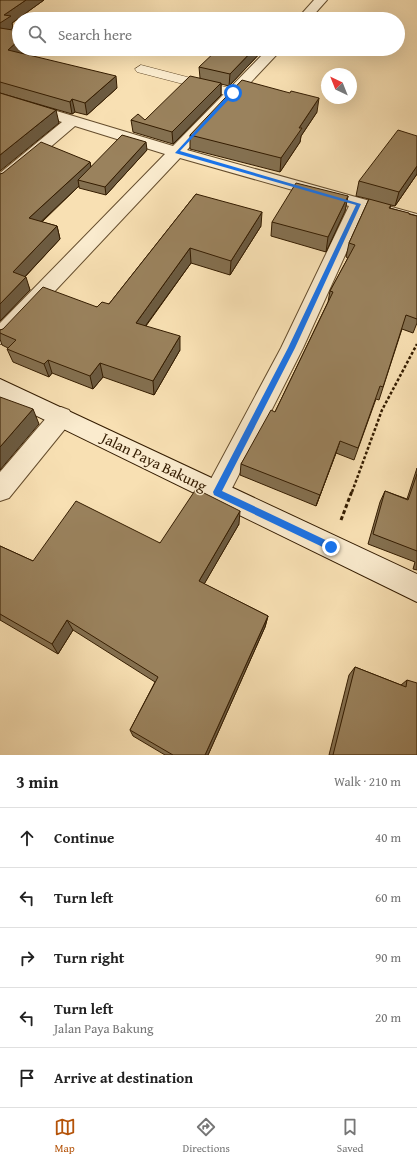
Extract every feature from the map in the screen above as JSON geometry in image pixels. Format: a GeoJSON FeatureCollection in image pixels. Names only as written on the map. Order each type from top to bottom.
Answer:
{"type":"FeatureCollection","features":[{"type":"Feature","properties":{"kind":"street"},"geometry":{"type":"LineString","coordinates":[[310,12],[321,0]]}},
{"type":"Feature","properties":{"kind":"street"},"geometry":{"type":"LineString","coordinates":[[0,336],[267,56]]}},
{"type":"Feature","properties":{"kind":"street"},"geometry":{"type":"LineString","coordinates":[[0,98],[177,152],[417,220]]}},
{"type":"Feature","properties":{"kind":"street"},"geometry":{"type":"LineString","coordinates":[[0,181],[72,121]]}},
{"type":"Feature","properties":{"kind":"street"},"geometry":{"type":"LineString","coordinates":[[217,492],[292,348],[359,204]]}},
{"type":"Feature","properties":{"kind":"street","name":"Jalan Paya Bakung"},"geometry":{"type":"LineString","coordinates":[[0,388],[417,588]]}},
{"type":"Feature","properties":{"kind":"street"},"geometry":{"type":"LineString","coordinates":[[0,490],[61,417]]}},
{"type":"Feature","properties":{"kind":"lane"},"geometry":{"type":"LineString","coordinates":[[141,69],[233,93]]}},
{"type":"Feature","properties":{"kind":"path"},"geometry":{"type":"LineString","coordinates":[[331,547],[382,410],[417,344]]}},
{"type":"Feature","properties":{"kind":"building"},"geometry":{"type":"Polygon","coordinates":[[[0,0],[26,0],[4,15],[11,16],[0,23],[0,0]]]}},
{"type":"Feature","properties":{"kind":"building"},"geometry":{"type":"Polygon","coordinates":[[[0,28],[12,30],[12,46],[8,50],[12,51],[12,56],[33,56],[116,76],[85,103],[72,99],[70,102],[0,82],[0,28]]]}},
{"type":"Feature","properties":{"kind":"building"},"geometry":{"type":"Polygon","coordinates":[[[211,56],[247,56],[230,74],[199,67],[211,56]]]}},
{"type":"Feature","properties":{"kind":"building"},"geometry":{"type":"Polygon","coordinates":[[[190,76],[221,83],[172,132],[131,120],[138,114],[145,120],[190,76]]]}},
{"type":"Feature","properties":{"kind":"building"},"geometry":{"type":"Polygon","coordinates":[[[242,80],[290,93],[291,91],[319,98],[299,128],[302,128],[281,158],[190,135],[242,80]]]}},
{"type":"Feature","properties":{"kind":"building"},"geometry":{"type":"Polygon","coordinates":[[[0,93],[56,110],[0,155],[0,93]]]}},
{"type":"Feature","properties":{"kind":"building"},"geometry":{"type":"Polygon","coordinates":[[[398,130],[417,136],[417,166],[399,192],[359,181],[398,130]]]}},
{"type":"Feature","properties":{"kind":"building"},"geometry":{"type":"Polygon","coordinates":[[[122,135],[146,142],[105,187],[78,180],[122,135]]]}},
{"type":"Feature","properties":{"kind":"building"},"geometry":{"type":"Polygon","coordinates":[[[41,142],[90,162],[29,218],[57,226],[13,272],[26,277],[0,304],[0,174],[41,142]]]}},
{"type":"Feature","properties":{"kind":"building"},"geometry":{"type":"Polygon","coordinates":[[[296,183],[348,196],[328,237],[272,222],[296,183]]]}},
{"type":"Feature","properties":{"kind":"building"},"geometry":{"type":"Polygon","coordinates":[[[196,194],[262,212],[231,261],[190,248],[136,323],[180,336],[153,381],[100,363],[90,376],[48,360],[44,364],[7,349],[16,340],[0,333],[0,330],[3,329],[43,287],[97,307],[102,302],[109,304],[196,194]]]}},
{"type":"Feature","properties":{"kind":"building"},"geometry":{"type":"Polygon","coordinates":[[[369,199],[391,205],[389,208],[417,216],[417,319],[406,315],[383,387],[380,386],[358,448],[340,441],[320,495],[241,464],[271,410],[275,412],[333,292],[330,291],[355,245],[349,243],[369,199]]]}},
{"type":"Feature","properties":{"kind":"building"},"geometry":{"type":"Polygon","coordinates":[[[0,397],[33,409],[0,447],[0,397]]]}},
{"type":"Feature","properties":{"kind":"building"},"geometry":{"type":"Polygon","coordinates":[[[417,474],[417,551],[373,534],[385,491],[408,500],[417,474]]]}},
{"type":"Feature","properties":{"kind":"building"},"geometry":{"type":"Polygon","coordinates":[[[196,489],[240,511],[199,581],[268,616],[205,755],[173,755],[130,730],[158,677],[67,620],[52,644],[0,614],[0,546],[33,561],[76,501],[160,543],[196,489]]]}},
{"type":"Feature","properties":{"kind":"building"},"geometry":{"type":"Polygon","coordinates":[[[355,667],[406,687],[407,680],[417,683],[417,755],[333,755],[355,667]]]}},
{"type":"Feature","properties":{"kind":"route"},"geometry":{"type":"LineString","coordinates":[[233,93],[177,152],[359,204],[292,348],[217,492],[331,547]]}}]}
